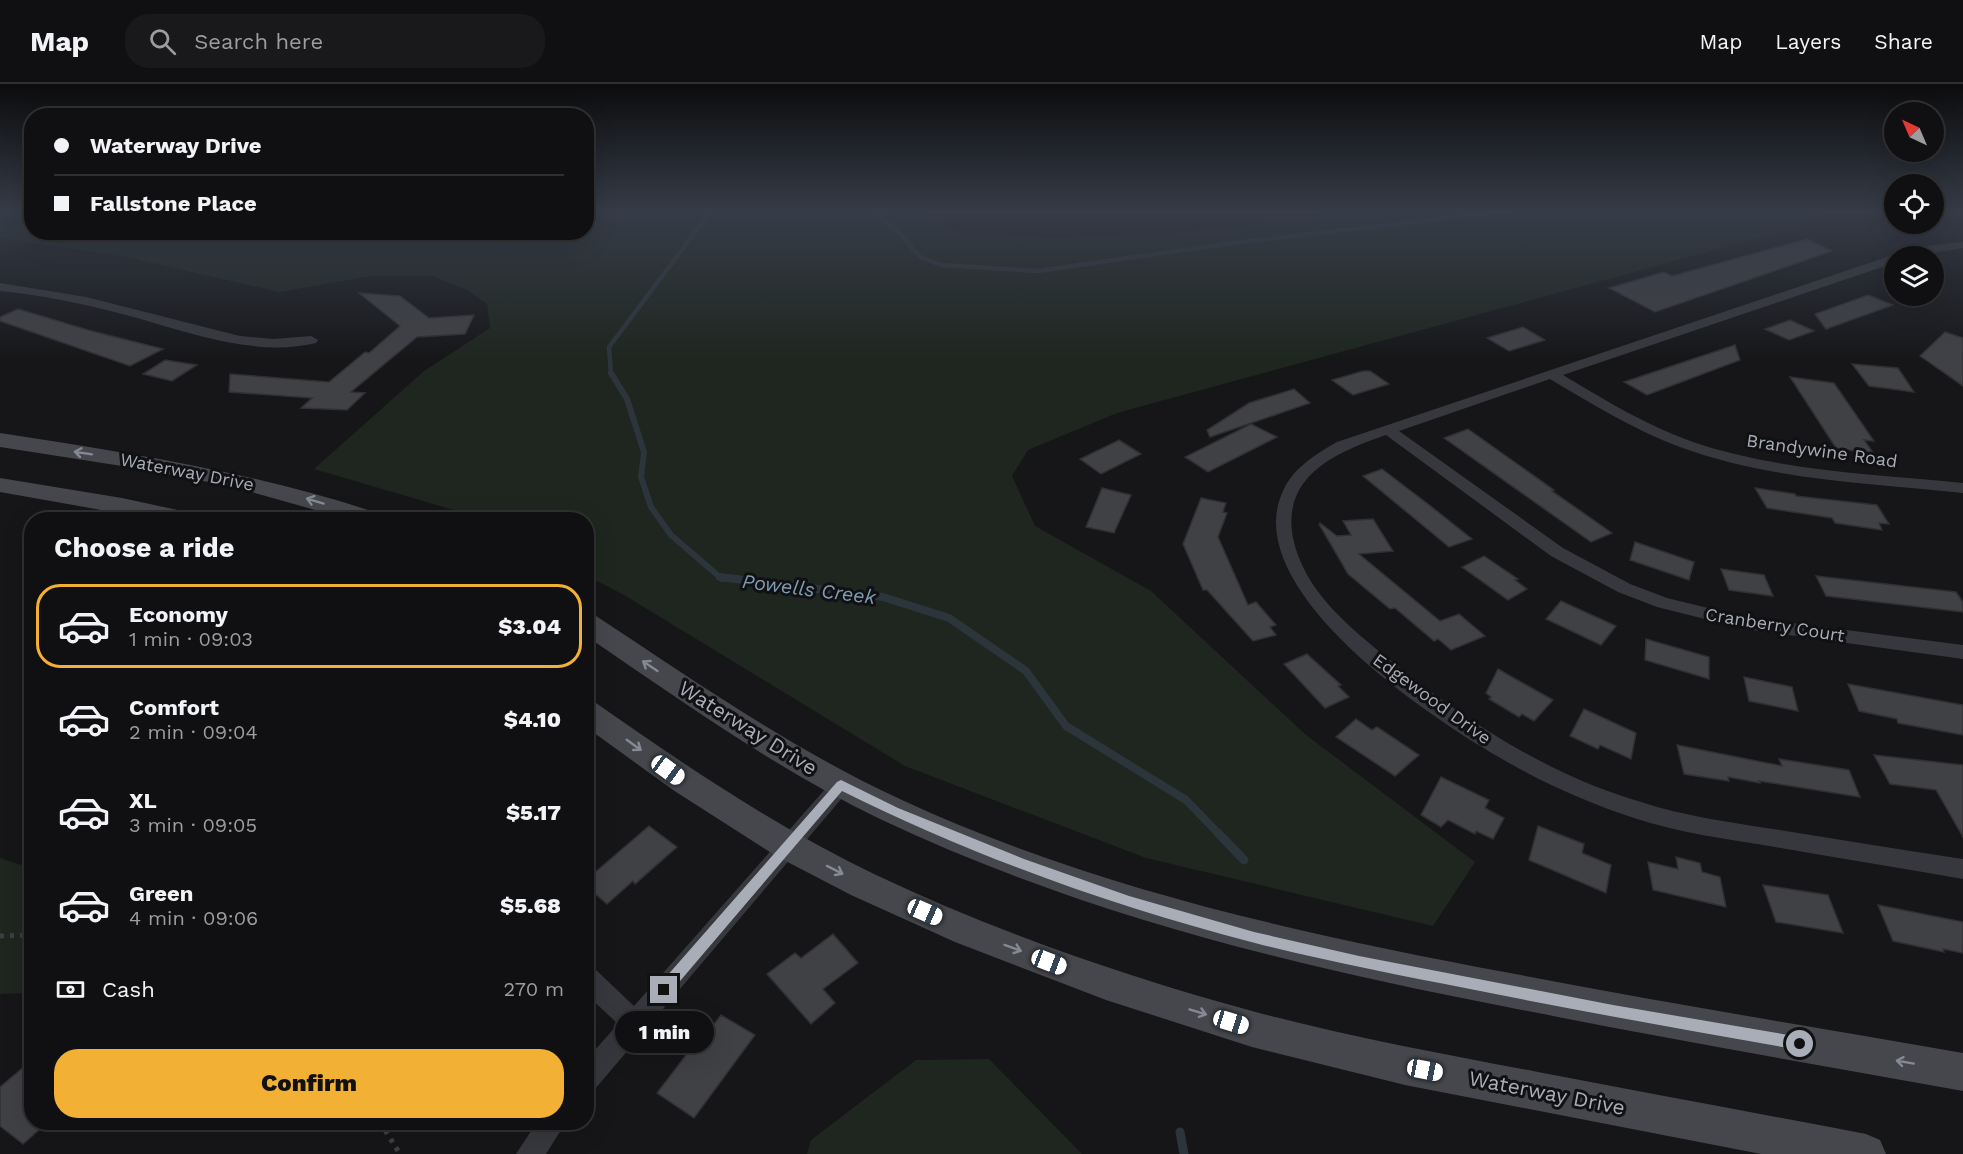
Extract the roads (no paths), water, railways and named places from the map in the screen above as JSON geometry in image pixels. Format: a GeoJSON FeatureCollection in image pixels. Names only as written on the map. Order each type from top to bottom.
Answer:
{"type":"FeatureCollection","features":[{"type":"Feature","properties":{"kind":"main road","name":"Waterway Drive"},"geometry":{"type":"LineString","coordinates":[[0,440],[201,473],[297,496],[348,512]]}},
{"type":"Feature","properties":{"kind":"main road"},"geometry":{"type":"LineString","coordinates":[[0,485],[154,512]]}},
{"type":"Feature","properties":{"kind":"main road","name":"Waterway Drive"},"geometry":{"type":"LineString","coordinates":[[594,628],[739,727],[841,785],[894,811],[1019,862],[1129,902],[1254,937],[1359,962],[1613,1011],[1963,1072]]}},
{"type":"Feature","properties":{"kind":"main road","name":"Waterway Drive"},"geometry":{"type":"LineString","coordinates":[[594,717],[684,781],[788,846],[863,885],[967,931],[1106,983],[1252,1029],[1405,1066],[1866,1154]]}},
{"type":"Feature","properties":{"kind":"street","name":"Edgewood Drive"},"geometry":{"type":"LineString","coordinates":[[1884,262],[1342,445],[1322,456],[1305,470],[1290,489],[1282,516],[1284,537],[1291,560],[1304,584],[1318,603],[1358,644],[1401,681],[1451,718],[1501,750],[1553,776],[1608,800],[1679,822],[1963,869]]}},
{"type":"Feature","properties":{"kind":"street"},"geometry":{"type":"LineString","coordinates":[[0,287],[59,294],[245,342],[280,344],[311,340]]}},
{"type":"Feature","properties":{"kind":"street","name":"Brandywine Road"},"geometry":{"type":"LineString","coordinates":[[1551,374],[1656,433],[1728,457],[1799,471],[1963,488]]}},
{"type":"Feature","properties":{"kind":"street","name":"Cranberry Court"},"geometry":{"type":"LineString","coordinates":[[1387,429],[1557,552],[1624,588],[1704,615],[1745,623],[1963,652]]}},
{"type":"Feature","properties":{"kind":"street"},"geometry":{"type":"LineString","coordinates":[[594,1071],[841,785]]}},
{"type":"Feature","properties":{"kind":"street"},"geometry":{"type":"LineString","coordinates":[[594,985],[635,1023]]}},
{"type":"Feature","properties":{"kind":"street"},"geometry":{"type":"LineString","coordinates":[[530,1154],[547,1130]]}},
{"type":"Feature","properties":{"kind":"waterway","name":"Powells Creek"},"geometry":{"type":"LineString","coordinates":[[611,375],[609,347],[674,261]]}},
{"type":"Feature","properties":{"kind":"waterway","name":"Powells Creek"},"geometry":{"type":"LineString","coordinates":[[930,261],[941,265],[1038,271],[1108,261]]}},
{"type":"Feature","properties":{"kind":"waterway","name":"Powells Creek"},"geometry":{"type":"LineString","coordinates":[[611,373],[627,399],[644,452],[641,477],[651,507],[671,535],[722,579]]}},
{"type":"Feature","properties":{"kind":"waterway","name":"Powells Creek"},"geometry":{"type":"LineString","coordinates":[[720,577],[883,597],[949,618],[1026,671],[1066,726],[1186,800],[1219,834]]}},
{"type":"Feature","properties":{"kind":"waterway","name":"Powells Creek"},"geometry":{"type":"LineString","coordinates":[[1218,833],[1244,860]]}},
{"type":"Feature","properties":{"kind":"waterway","name":"Powells Creek"},"geometry":{"type":"LineString","coordinates":[[1180,1132],[1184,1154]]}}]}
